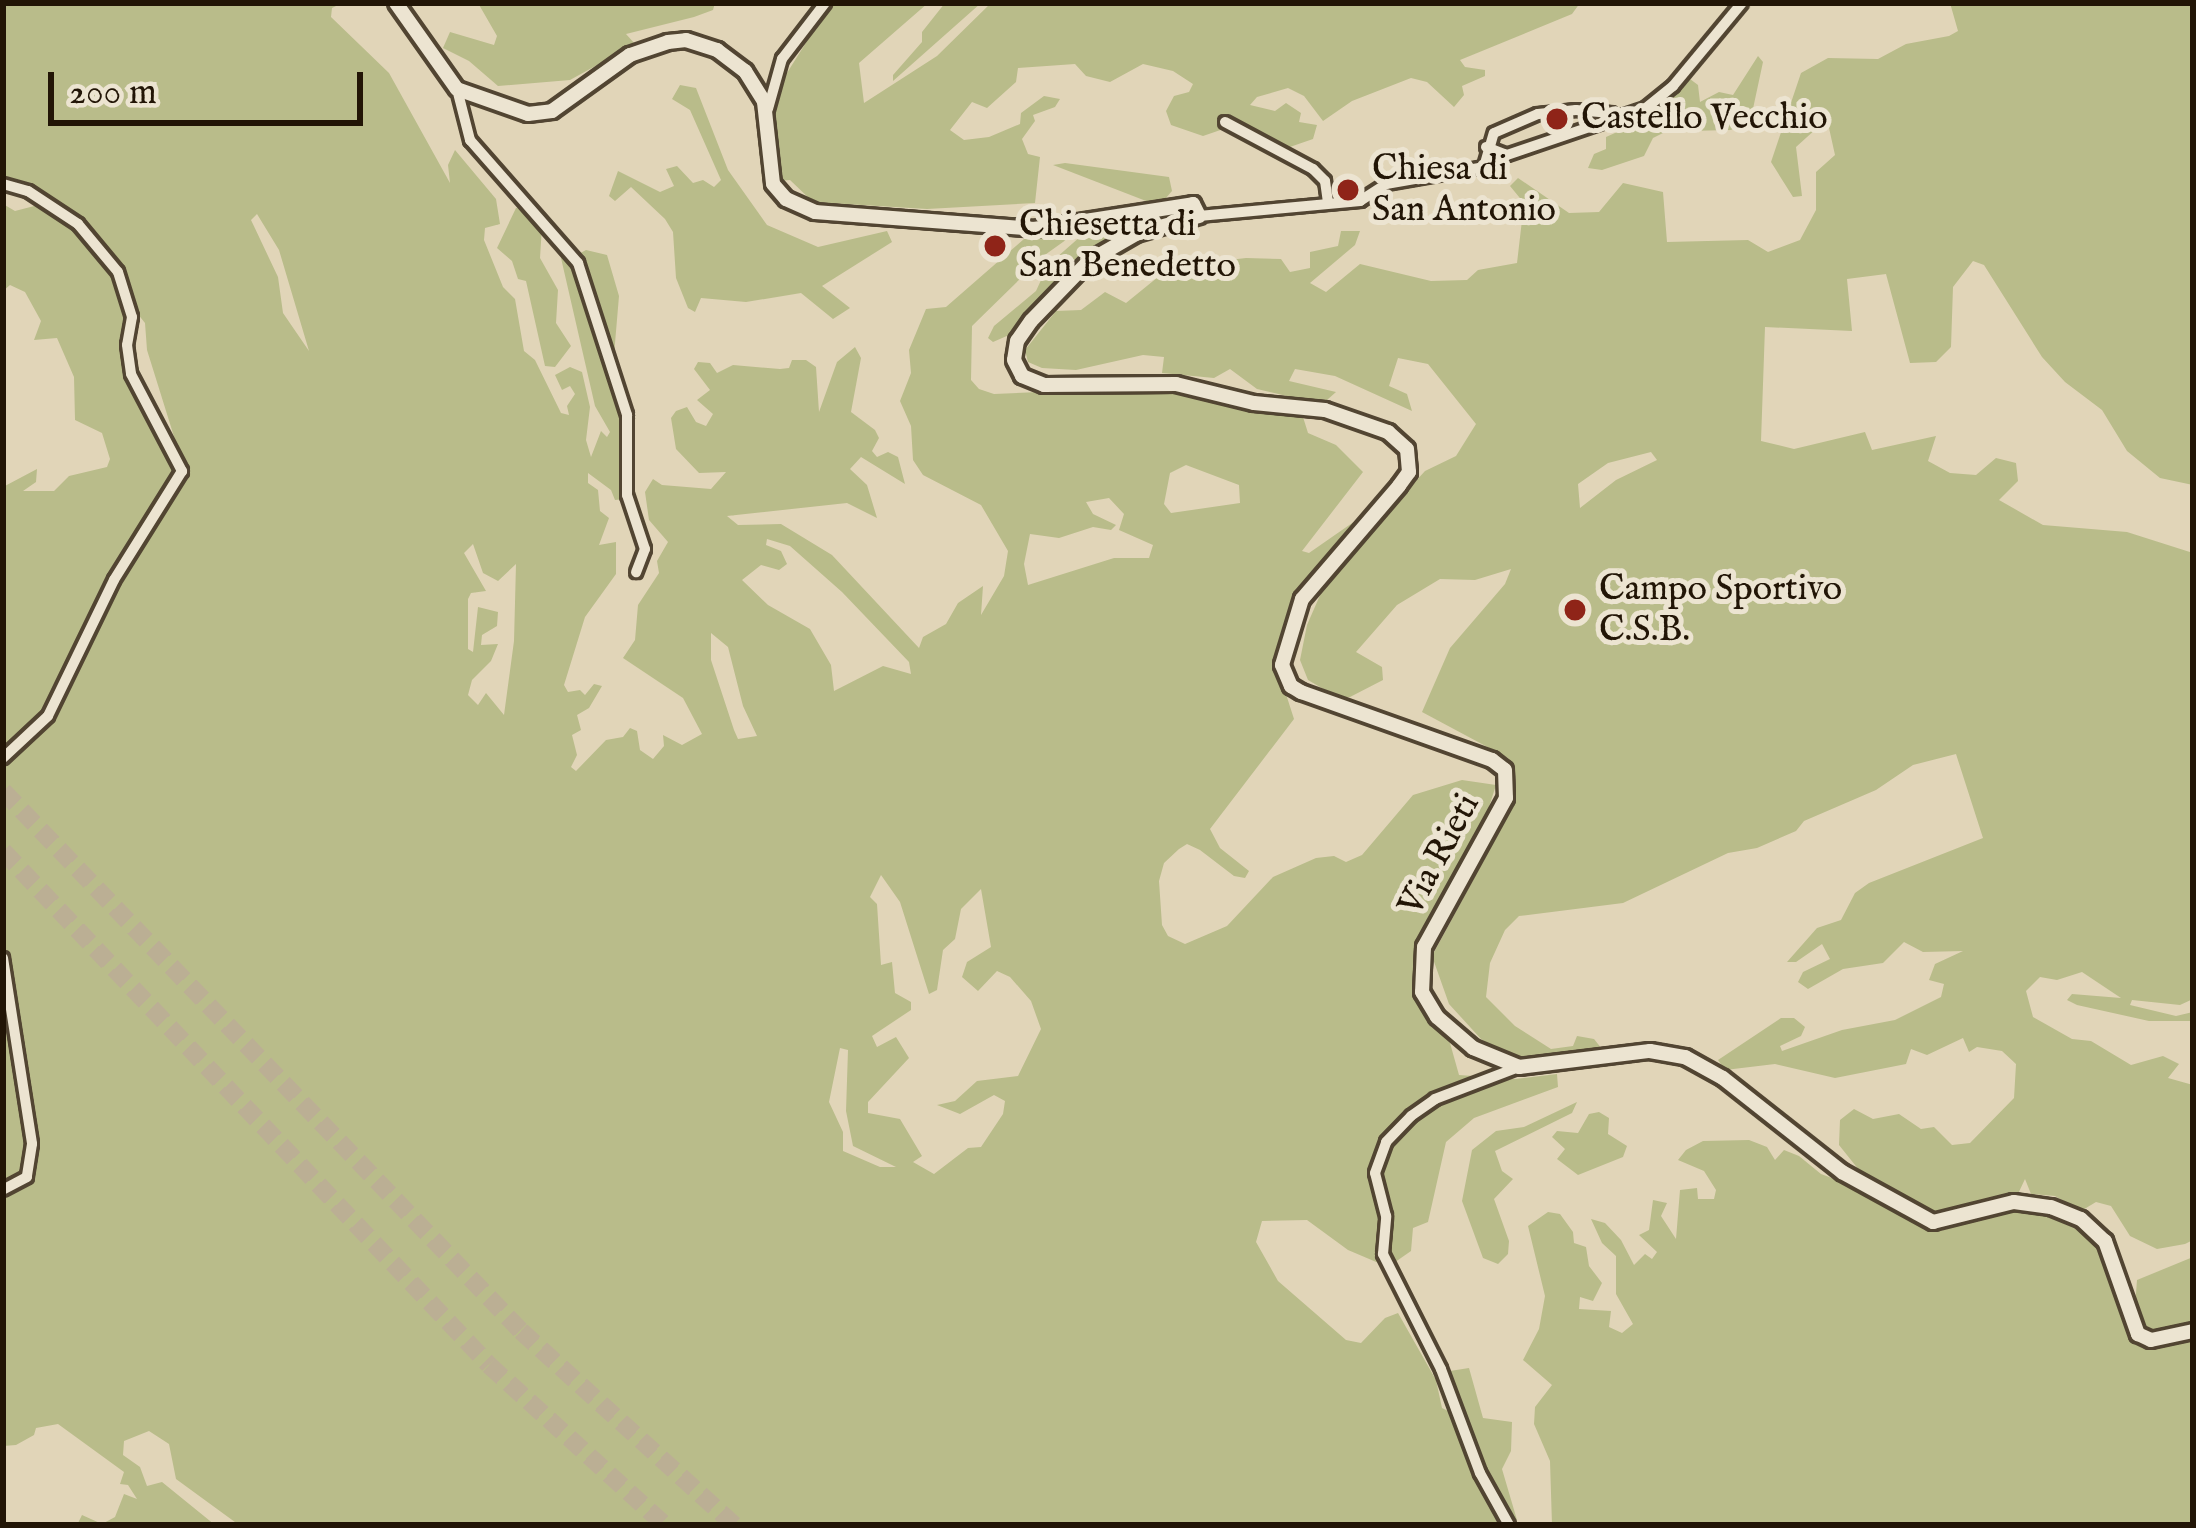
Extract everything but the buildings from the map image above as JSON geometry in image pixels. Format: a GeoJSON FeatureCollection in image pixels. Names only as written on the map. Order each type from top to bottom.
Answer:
{"type":"FeatureCollection","features":[{"type":"Feature","properties":{"kind":"street"},"geometry":{"type":"LineString","coordinates":[[396,3],[457,89],[470,140],[578,263],[627,415],[627,495],[645,549],[636,572]]}},
{"type":"Feature","properties":{"kind":"street"},"geometry":{"type":"LineString","coordinates":[[766,117],[782,58],[825,3]]}},
{"type":"Feature","properties":{"kind":"street"},"geometry":{"type":"LineString","coordinates":[[1486,148],[1507,155],[1646,108],[1673,86],[1742,3]]}},
{"type":"Feature","properties":{"kind":"street"},"geometry":{"type":"LineString","coordinates":[[457,89],[528,114],[552,111],[630,55],[686,40],[717,50],[745,71],[764,102],[773,184],[786,199],[815,212],[1000,229],[1095,220],[1187,201],[1199,216],[1360,201],[1386,184],[1484,167],[1486,148],[1508,124],[1538,114],[1576,110],[1611,113],[1618,119]]}},
{"type":"Feature","properties":{"kind":"street"},"geometry":{"type":"LineString","coordinates":[[1225,122],[1313,169],[1325,181],[1328,202]]}},
{"type":"Feature","properties":{"kind":"street"},"geometry":{"type":"LineString","coordinates":[[3,184],[28,191],[78,224],[118,272],[132,317],[127,345],[131,374],[182,471],[114,580],[47,716],[3,758]]}},
{"type":"Feature","properties":{"kind":"street","name":"Via Rieti"},"geometry":{"type":"LineString","coordinates":[[1199,216],[1136,234],[1089,261],[1031,321],[1017,341],[1014,360],[1022,376],[1044,385],[1176,384],[1254,403],[1325,410],[1388,432],[1407,449],[1409,472],[1400,486],[1302,599],[1282,664],[1285,678],[1301,692],[1492,760],[1505,770],[1506,798],[1424,947],[1420,975],[1422,992],[1437,1017],[1473,1048],[1519,1066]]}},
{"type":"Feature","properties":{"kind":"street"},"geometry":{"type":"LineString","coordinates":[[3,958],[32,1144],[27,1177],[3,1190]]}},
{"type":"Feature","properties":{"kind":"street"},"geometry":{"type":"LineString","coordinates":[[1509,1525],[1480,1472],[1441,1369],[1383,1254],[1386,1216],[1375,1174],[1386,1142],[1411,1116],[1435,1099],[1519,1066],[1650,1051],[1685,1057],[1723,1078],[1842,1172],[1918,1217],[1945,1222],[2025,1201],[2081,1219],[2104,1241],[2138,1334],[2151,1340],[2193,1331]]}},
{"type":"Feature","properties":{"kind":"green space"},"geometry":{"type":"Polygon","coordinates":[[[3,3],[342,3],[332,8],[331,17],[389,73],[450,183],[448,165],[455,150],[496,199],[500,224],[485,228],[484,240],[503,287],[515,299],[524,351],[535,360],[561,413],[569,415],[567,406],[575,394],[570,386],[562,390],[555,375],[570,367],[582,372],[590,407],[586,440],[591,457],[601,431],[607,437],[610,432],[595,406],[561,258],[563,252],[575,256],[586,250],[607,255],[619,296],[613,367],[634,435],[624,499],[615,500],[611,490],[588,473],[588,483],[598,490],[600,511],[609,518],[599,545],[616,542],[616,574],[585,617],[564,685],[568,692],[580,690],[585,695],[594,684],[602,686],[589,708],[577,715],[581,730],[572,735],[577,755],[571,767],[576,771],[606,740],[623,737],[630,728],[637,731],[640,750],[653,759],[664,746],[663,735],[682,745],[702,734],[683,698],[623,658],[635,640],[638,605],[659,573],[657,561],[668,542],[649,520],[645,492],[653,479],[662,485],[711,489],[726,472],[699,473],[676,449],[671,418],[676,411],[687,407],[696,422],[706,426],[713,414],[697,400],[710,390],[694,369],[698,362],[710,363],[717,373],[733,365],[780,369],[789,368],[792,360],[806,360],[816,367],[819,412],[837,362],[855,347],[861,358],[851,412],[875,430],[879,438],[872,451],[877,457],[888,452],[898,457],[905,484],[861,457],[850,469],[867,485],[877,518],[847,503],[727,516],[738,525],[781,524],[832,555],[919,648],[923,637],[946,624],[958,603],[983,586],[981,615],[1004,576],[1008,551],[981,505],[923,475],[913,460],[911,426],[900,401],[911,373],[909,350],[926,309],[946,307],[1032,232],[1084,227],[1042,257],[1040,271],[1023,276],[972,326],[971,380],[979,389],[994,394],[1129,388],[1292,407],[1303,417],[1308,433],[1336,445],[1363,472],[1302,551],[1309,553],[1368,512],[1297,589],[1276,663],[1294,719],[1210,829],[1220,848],[1249,871],[1245,878],[1234,876],[1187,844],[1164,863],[1159,881],[1162,925],[1168,936],[1185,944],[1227,926],[1273,877],[1316,858],[1334,856],[1346,862],[1362,855],[1413,795],[1462,780],[1496,785],[1483,826],[1420,946],[1414,990],[1423,1013],[1450,1043],[1459,1075],[1515,1079],[1557,1074],[1558,1087],[1474,1118],[1446,1142],[1428,1222],[1413,1228],[1411,1251],[1388,1267],[1348,1250],[1307,1220],[1262,1221],[1256,1242],[1278,1281],[1346,1340],[1361,1343],[1385,1318],[1398,1313],[1436,1380],[1442,1408],[1450,1412],[1450,1371],[1469,1368],[1483,1418],[1512,1422],[1511,1451],[1502,1469],[1517,1520],[1509,1525],[239,1525],[176,1479],[169,1444],[149,1431],[124,1441],[123,1455],[140,1467],[147,1486],[162,1482],[215,1525],[77,1525],[82,1515],[102,1524],[115,1517],[124,1494],[137,1499],[128,1485],[120,1484],[124,1472],[58,1424],[36,1428],[34,1435],[16,1445],[3,1446],[3,487],[37,469],[36,482],[23,491],[54,491],[69,476],[107,467],[110,459],[102,433],[75,420],[74,377],[57,338],[34,340],[41,321],[25,292],[10,285],[3,291],[3,204],[15,211],[42,204],[43,196],[3,178],[3,3]],[[257,214],[251,220],[278,277],[283,313],[309,351],[279,250],[257,214]],[[137,313],[128,317],[123,354],[132,390],[159,436],[176,443],[147,350],[145,323],[137,313]],[[1186,465],[1170,473],[1164,504],[1171,513],[1240,503],[1239,485],[1186,465]],[[1109,498],[1086,502],[1093,514],[1116,525],[1111,530],[1093,527],[1059,538],[1030,534],[1024,564],[1028,585],[1114,558],[1149,558],[1153,545],[1119,530],[1124,514],[1109,498]],[[767,539],[766,545],[781,551],[787,564],[779,570],[761,565],[742,580],[768,605],[810,629],[831,665],[834,691],[883,666],[911,674],[909,662],[842,592],[790,546],[767,539]],[[473,544],[464,553],[486,591],[471,593],[468,599],[468,649],[473,652],[478,607],[498,612],[497,626],[482,635],[481,645],[498,644],[491,661],[472,680],[468,695],[478,705],[486,693],[504,715],[514,641],[516,564],[498,581],[483,573],[473,544]],[[711,633],[711,660],[738,739],[757,736],[743,706],[728,647],[711,633]],[[881,875],[870,897],[877,904],[881,965],[892,962],[895,993],[911,1002],[911,1010],[872,1036],[877,1047],[896,1037],[909,1058],[868,1102],[868,1113],[900,1119],[922,1156],[913,1162],[934,1174],[968,1148],[981,1147],[1003,1114],[1005,1101],[994,1095],[960,1114],[937,1105],[955,1101],[977,1081],[1018,1076],[1041,1029],[1031,1001],[1010,977],[997,971],[978,991],[962,977],[967,962],[991,947],[981,889],[961,909],[955,939],[943,950],[937,990],[929,994],[900,902],[881,875]],[[840,1048],[829,1102],[843,1132],[843,1151],[880,1167],[896,1167],[853,1146],[846,1111],[848,1050],[840,1048]]]}},
{"type":"Feature","properties":{"kind":"green space"},"geometry":{"type":"Polygon","coordinates":[[[478,3],[715,3],[713,10],[694,17],[626,34],[635,44],[570,80],[498,86],[469,61],[443,48],[450,32],[494,45],[497,36],[478,3]]]}},
{"type":"Feature","properties":{"kind":"green space"},"geometry":{"type":"Polygon","coordinates":[[[831,3],[928,3],[859,63],[864,103],[937,56],[991,3],[1580,3],[1572,14],[1460,60],[1465,67],[1485,70],[1485,76],[1462,86],[1464,95],[1454,107],[1427,82],[1411,78],[1352,101],[1323,121],[1304,96],[1288,88],[1257,97],[1250,105],[1275,111],[1286,103],[1301,113],[1299,122],[1317,125],[1313,139],[1284,149],[1235,125],[1203,136],[1171,125],[1166,111],[1174,96],[1189,92],[1193,84],[1173,71],[1143,64],[1110,82],[1086,76],[1075,64],[1018,68],[1016,82],[987,108],[972,102],[950,130],[964,140],[989,137],[1020,124],[1021,113],[1044,96],[1060,99],[1055,107],[1033,115],[1035,121],[1022,139],[1028,154],[1040,157],[1035,203],[927,209],[813,202],[790,180],[779,181],[771,117],[780,84],[831,3]]]}},
{"type":"Feature","properties":{"kind":"green space"},"geometry":{"type":"Polygon","coordinates":[[[945,3],[981,3],[893,81],[893,75],[922,42],[922,32],[945,3]]]}},
{"type":"Feature","properties":{"kind":"green space"},"geometry":{"type":"Polygon","coordinates":[[[1950,3],[2193,3],[2193,485],[2160,478],[2127,451],[2102,410],[2042,357],[1984,265],[1973,261],[1953,287],[1951,347],[1936,362],[1910,363],[1886,274],[1847,279],[1852,331],[1765,327],[1761,441],[1794,449],[1865,432],[1872,450],[1936,436],[1928,461],[1950,473],[1976,475],[1996,458],[2016,463],[2018,481],[1999,500],[2043,525],[2127,532],[2193,553],[2193,999],[2180,1005],[2132,1000],[2130,1005],[2176,1016],[2193,1012],[2193,1021],[2149,1021],[2077,1005],[2067,1000],[2072,994],[2121,998],[2082,972],[2057,980],[2040,977],[2026,991],[2033,1017],[2072,1039],[2091,1041],[2131,1065],[2163,1056],[2179,1064],[2168,1078],[2193,1085],[2193,1240],[2157,1249],[2130,1236],[2111,1206],[2096,1202],[2081,1211],[2055,1196],[2031,1194],[2025,1179],[2017,1196],[1953,1214],[1924,1211],[1859,1170],[1839,1145],[1840,1120],[1854,1109],[1873,1119],[1899,1114],[1921,1129],[1934,1127],[1952,1145],[1970,1143],[2014,1098],[2016,1064],[2002,1051],[1977,1047],[1969,1052],[1963,1038],[1927,1055],[1911,1049],[1906,1064],[1835,1078],[1775,1064],[1725,1070],[1718,1060],[1781,1018],[1794,1018],[1805,1027],[1801,1036],[1780,1046],[1782,1051],[1842,1030],[1895,1020],[1941,997],[1944,984],[1929,980],[1935,964],[1963,951],[1923,952],[1904,942],[1883,963],[1843,969],[1808,989],[1798,982],[1803,972],[1830,959],[1822,944],[1796,962],[1787,962],[1817,928],[1841,920],[1855,893],[1869,883],[1983,838],[1956,754],[1913,765],[1876,790],[1804,821],[1796,831],[1757,848],[1728,853],[1623,903],[1519,916],[1505,930],[1490,963],[1486,997],[1515,1026],[1551,1049],[1573,1046],[1577,1036],[1594,1039],[1602,1049],[1541,1062],[1505,1057],[1449,1004],[1432,956],[1504,823],[1516,788],[1515,770],[1508,758],[1422,712],[1450,648],[1505,584],[1511,569],[1475,580],[1440,579],[1397,605],[1356,652],[1382,667],[1383,680],[1350,697],[1337,697],[1308,680],[1300,660],[1307,625],[1328,577],[1425,471],[1456,456],[1476,424],[1428,364],[1398,358],[1389,386],[1407,394],[1412,411],[1335,376],[1295,369],[1289,381],[1336,392],[1327,400],[1291,397],[1257,389],[1230,369],[1214,378],[1162,373],[1164,357],[1143,355],[1076,370],[1042,368],[1028,362],[1025,350],[1056,311],[1081,310],[1105,292],[1126,303],[1158,277],[1196,264],[1246,258],[1281,259],[1290,272],[1310,268],[1310,252],[1338,246],[1341,231],[1360,231],[1355,245],[1310,283],[1326,292],[1360,264],[1431,281],[1467,280],[1478,270],[1517,263],[1524,203],[1510,186],[1518,178],[1569,213],[1599,212],[1623,183],[1663,192],[1667,242],[1748,240],[1768,252],[1800,240],[1816,210],[1816,172],[1835,155],[1827,119],[1796,147],[1802,196],[1793,197],[1771,162],[1801,73],[1828,58],[1878,59],[1906,44],[1958,31],[1950,3]],[[1651,452],[1608,463],[1578,484],[1580,508],[1616,480],[1657,460],[1651,452]]]}},
{"type":"Feature","properties":{"kind":"green space"},"geometry":{"type":"Polygon","coordinates":[[[1758,56],[1763,62],[1751,118],[1731,130],[1687,131],[1685,110],[1673,114],[1664,108],[1690,79],[1698,85],[1700,102],[1719,92],[1733,95],[1758,56]]]}},
{"type":"Feature","properties":{"kind":"green space"},"geometry":{"type":"Polygon","coordinates":[[[680,85],[696,88],[728,170],[767,225],[818,247],[887,231],[892,242],[822,286],[850,308],[833,319],[801,293],[746,302],[701,298],[695,312],[688,308],[676,278],[673,232],[665,219],[631,187],[615,201],[609,196],[618,171],[660,192],[674,186],[666,169],[677,166],[693,183],[703,180],[714,187],[721,180],[690,110],[672,99],[680,85]]]}},
{"type":"Feature","properties":{"kind":"green space"},"geometry":{"type":"Polygon","coordinates":[[[1663,119],[1667,131],[1653,138],[1644,156],[1602,170],[1588,168],[1594,154],[1606,149],[1606,137],[1644,120],[1663,119]]]}},
{"type":"Feature","properties":{"kind":"green space"},"geometry":{"type":"Polygon","coordinates":[[[1053,165],[1169,177],[1172,191],[1159,206],[1053,165]]]}},
{"type":"Feature","properties":{"kind":"green space"},"geometry":{"type":"Polygon","coordinates":[[[516,208],[529,209],[542,226],[540,258],[558,290],[556,323],[571,346],[555,367],[545,366],[526,281],[518,279],[512,261],[497,248],[516,208]]]}},
{"type":"Feature","properties":{"kind":"green space"},"geometry":{"type":"Polygon","coordinates":[[[1152,215],[1153,224],[1086,255],[1009,335],[993,342],[988,338],[994,326],[1036,291],[1048,265],[1081,236],[1152,215]]]}},
{"type":"Feature","properties":{"kind":"green space"},"geometry":{"type":"Polygon","coordinates":[[[1577,1102],[1572,1113],[1495,1151],[1502,1171],[1513,1179],[1494,1199],[1509,1241],[1508,1254],[1498,1264],[1483,1258],[1462,1201],[1472,1150],[1496,1131],[1524,1127],[1577,1102]]]}},
{"type":"Feature","properties":{"kind":"green space"},"geometry":{"type":"Polygon","coordinates":[[[1599,1112],[1609,1118],[1608,1134],[1627,1146],[1623,1157],[1578,1175],[1557,1159],[1565,1149],[1552,1137],[1557,1131],[1578,1133],[1589,1114],[1599,1112]]]}},
{"type":"Feature","properties":{"kind":"green space"},"geometry":{"type":"Polygon","coordinates":[[[1749,1140],[1767,1147],[1775,1160],[1784,1150],[1799,1156],[1821,1174],[1856,1187],[1923,1227],[1940,1231],[2019,1208],[2041,1209],[2088,1228],[2105,1251],[2136,1344],[2193,1337],[2193,1525],[1552,1525],[1550,1461],[1534,1424],[1535,1407],[1552,1385],[1523,1360],[1539,1329],[1545,1296],[1528,1226],[1548,1212],[1560,1214],[1573,1232],[1574,1243],[1586,1247],[1589,1266],[1602,1283],[1593,1301],[1580,1297],[1579,1309],[1611,1311],[1609,1327],[1622,1333],[1633,1324],[1616,1294],[1616,1256],[1602,1243],[1591,1219],[1605,1223],[1621,1240],[1634,1265],[1645,1254],[1652,1259],[1657,1252],[1639,1235],[1649,1230],[1653,1200],[1667,1203],[1661,1216],[1676,1239],[1680,1190],[1697,1188],[1698,1199],[1714,1199],[1716,1190],[1704,1171],[1678,1160],[1686,1150],[1703,1141],[1749,1140]]]}},
{"type":"Feature","properties":{"kind":"green space"},"geometry":{"type":"Polygon","coordinates":[[[2193,1257],[2193,1324],[2149,1331],[2139,1323],[2135,1307],[2137,1280],[2193,1257]]]}},
{"type":"Feature","properties":{"kind":"tunnel"},"geometry":{"type":"LineString","coordinates":[[3,791],[521,1331],[734,1525]]}},
{"type":"Feature","properties":{"kind":"tunnel"},"geometry":{"type":"LineString","coordinates":[[3,851],[489,1365],[665,1525]]}},
{"type":"Feature","properties":{"kind":"place","name":"Castello Vecchio"},"geometry":{"type":"Point","coordinates":[1557,119]}},
{"type":"Feature","properties":{"kind":"place","name":"Chiesa di San Antonio"},"geometry":{"type":"Point","coordinates":[1348,190]}},
{"type":"Feature","properties":{"kind":"place","name":"Chiesetta di San Benedetto"},"geometry":{"type":"Point","coordinates":[995,246]}},
{"type":"Feature","properties":{"kind":"place","name":"Campo Sportivo C.S.B."},"geometry":{"type":"Point","coordinates":[1575,610]}}]}
